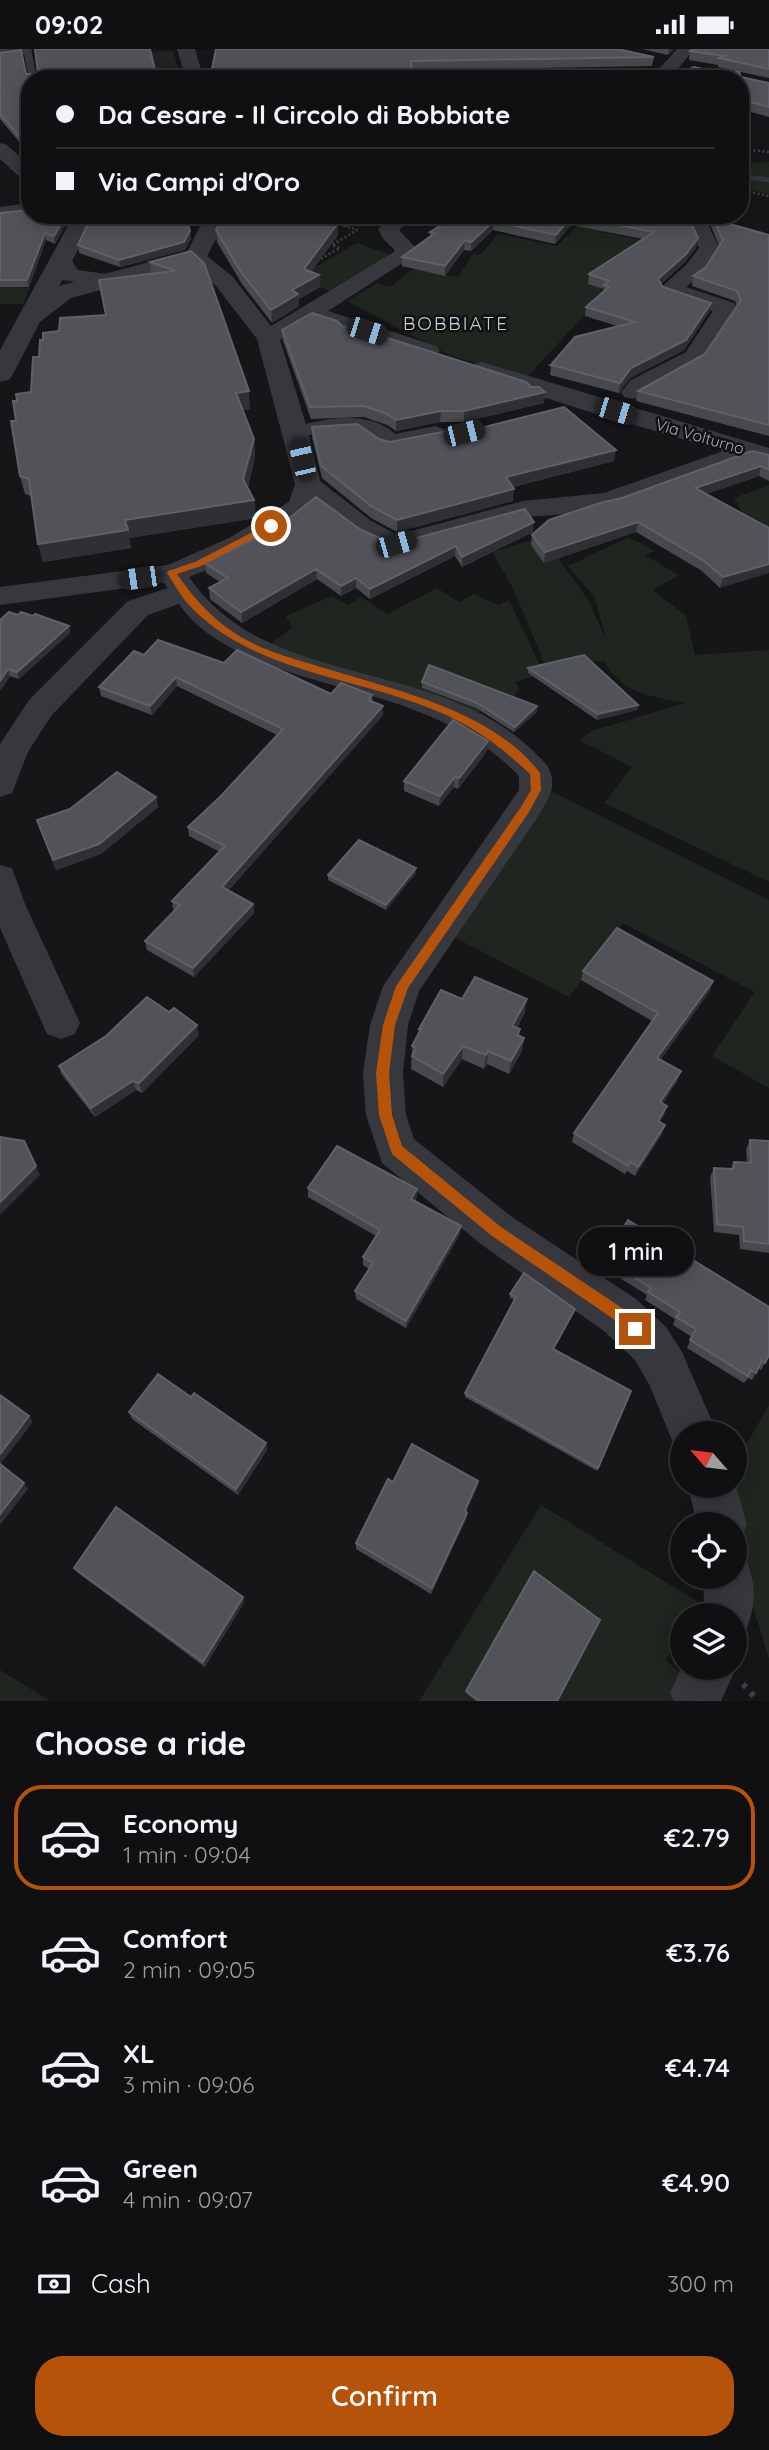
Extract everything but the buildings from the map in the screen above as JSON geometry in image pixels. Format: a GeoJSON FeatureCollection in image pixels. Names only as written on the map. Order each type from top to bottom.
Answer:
{"type":"FeatureCollection","features":[{"type":"Feature","properties":{"kind":"street"},"geometry":{"type":"LineString","coordinates":[[0,52],[26,49]]}},
{"type":"Feature","properties":{"kind":"street"},"geometry":{"type":"LineString","coordinates":[[186,49],[192,70]]}},
{"type":"Feature","properties":{"kind":"street"},"geometry":{"type":"LineString","coordinates":[[684,65],[687,49]]}},
{"type":"Feature","properties":{"kind":"street"},"geometry":{"type":"LineString","coordinates":[[651,58],[684,65]]}},
{"type":"Feature","properties":{"kind":"street"},"geometry":{"type":"LineString","coordinates":[[670,70],[684,65]]}},
{"type":"Feature","properties":{"kind":"street"},"geometry":{"type":"LineString","coordinates":[[0,149],[21,168]]}},
{"type":"Feature","properties":{"kind":"street"},"geometry":{"type":"LineString","coordinates":[[0,173],[21,173]]}},
{"type":"Feature","properties":{"kind":"street"},"geometry":{"type":"LineString","coordinates":[[0,213],[21,210]]}},
{"type":"Feature","properties":{"kind":"street"},"geometry":{"type":"LineString","coordinates":[[4,359],[32,317],[80,224]]}},
{"type":"Feature","properties":{"kind":"street"},"geometry":{"type":"LineString","coordinates":[[32,317],[62,293],[196,257],[212,224]]}},
{"type":"Feature","properties":{"kind":"street"},"geometry":{"type":"LineString","coordinates":[[268,338],[404,255],[405,247],[391,236],[388,229],[394,224]]}},
{"type":"Feature","properties":{"kind":"street"},"geometry":{"type":"LineString","coordinates":[[626,400],[639,385],[694,357],[726,308],[670,289],[694,270],[709,248],[699,226],[690,224]]}},
{"type":"Feature","properties":{"kind":"street"},"geometry":{"type":"LineString","coordinates":[[0,785],[12,751],[40,708],[158,588],[271,526],[301,506],[308,484],[268,338],[224,281],[196,257]]}},
{"type":"Feature","properties":{"kind":"street"},"geometry":{"type":"LineString","coordinates":[[62,260],[71,275],[111,281]]}},
{"type":"Feature","properties":{"kind":"street","name":"Via Volturno"},"geometry":{"type":"LineString","coordinates":[[312,313],[586,403],[626,400],[759,453]]}},
{"type":"Feature","properties":{"kind":"street"},"geometry":{"type":"LineString","coordinates":[[545,413],[586,403]]}},
{"type":"Feature","properties":{"kind":"street"},"geometry":{"type":"LineString","coordinates":[[295,431],[367,426],[380,432],[389,443],[442,433],[464,433]]}},
{"type":"Feature","properties":{"kind":"street"},"geometry":{"type":"LineString","coordinates":[[308,484],[355,523],[396,544],[523,509],[585,505],[610,500],[759,453]]}},
{"type":"Feature","properties":{"kind":"street"},"geometry":{"type":"LineString","coordinates":[[0,596],[158,588],[208,617],[237,639],[269,654],[441,709],[500,740],[535,773],[536,790],[525,810],[402,986],[387,1037],[383,1073],[386,1115],[397,1150],[496,1231],[620,1315],[650,1343],[666,1369],[689,1421]]}},
{"type":"Feature","properties":{"kind":"street"},"geometry":{"type":"LineString","coordinates":[[0,878],[7,904],[61,1023]]}},
{"type":"Feature","properties":{"kind":"lane"},"geometry":{"type":"LineString","coordinates":[[26,49],[31,70]]}},
{"type":"Feature","properties":{"kind":"path"},"geometry":{"type":"LineString","coordinates":[[749,150],[769,152]]}},
{"type":"Feature","properties":{"kind":"path"},"geometry":{"type":"LineString","coordinates":[[749,192],[769,196]]}},
{"type":"Feature","properties":{"kind":"path"},"geometry":{"type":"LineString","coordinates":[[317,261],[340,248],[332,245],[357,230],[339,224]]}},
{"type":"Feature","properties":{"kind":"path"},"geometry":{"type":"LineString","coordinates":[[532,385],[574,339]]}},
{"type":"Feature","properties":{"kind":"shaded area"},"geometry":{"type":"Polygon","coordinates":[[[173,51],[178,70],[99,70],[97,54],[173,51]]]}},
{"type":"Feature","properties":{"kind":"shaded area"},"geometry":{"type":"Polygon","coordinates":[[[769,162],[769,194],[749,190],[749,163],[769,162]]]}},
{"type":"Feature","properties":{"kind":"shaded area"},"geometry":{"type":"Polygon","coordinates":[[[607,224],[602,232],[662,245],[589,283],[608,290],[525,379],[449,355],[347,301],[377,283],[390,287],[414,269],[458,277],[473,254],[480,255],[498,234],[557,246],[578,225],[607,224]]]}},
{"type":"Feature","properties":{"kind":"shaded area"},"geometry":{"type":"Polygon","coordinates":[[[357,243],[393,256],[333,292],[296,278],[357,243]]]}},
{"type":"Feature","properties":{"kind":"shaded area"},"geometry":{"type":"Polygon","coordinates":[[[0,280],[17,287],[30,288],[23,304],[0,304],[0,280]]]}},
{"type":"Feature","properties":{"kind":"shaded area"},"geometry":{"type":"Polygon","coordinates":[[[769,485],[769,526],[760,532],[742,513],[734,498],[769,485]]]}},
{"type":"Feature","properties":{"kind":"shaded area"},"geometry":{"type":"Polygon","coordinates":[[[543,537],[589,601],[606,640],[595,598],[568,566],[629,537],[655,551],[645,555],[678,575],[653,590],[686,616],[695,655],[769,650],[769,882],[604,803],[632,767],[579,740],[592,731],[685,703],[649,696],[629,687],[620,681],[604,661],[545,665],[513,588],[492,552],[543,537]]]}},
{"type":"Feature","properties":{"kind":"shaded area"},"geometry":{"type":"Polygon","coordinates":[[[437,588],[459,602],[473,594],[499,605],[509,600],[544,674],[515,682],[519,689],[505,709],[482,709],[475,716],[272,648],[271,644],[292,627],[286,616],[332,596],[348,605],[361,597],[387,614],[437,588]]]}},
{"type":"Feature","properties":{"kind":"shaded area"},"geometry":{"type":"Polygon","coordinates":[[[547,789],[769,900],[769,1088],[712,1056],[755,992],[623,923],[569,997],[446,933],[547,789]]]}},
{"type":"Feature","properties":{"kind":"shaded area"},"geometry":{"type":"Polygon","coordinates":[[[769,1405],[769,1659],[747,1579],[747,1512],[733,1512],[730,1498],[747,1498],[747,1443],[769,1405]]]}},
{"type":"Feature","properties":{"kind":"shaded area"},"geometry":{"type":"Polygon","coordinates":[[[541,1505],[670,1585],[670,1589],[677,1589],[698,1602],[670,1603],[670,1652],[666,1660],[670,1664],[670,1680],[688,1680],[711,1701],[419,1701],[541,1505]]]}},
{"type":"Feature","properties":{"kind":"shaded area"},"geometry":{"type":"Polygon","coordinates":[[[0,1670],[50,1701],[0,1701],[0,1670]]]}},
{"type":"Feature","properties":{"kind":"waterway"},"geometry":{"type":"LineString","coordinates":[[749,177],[769,180]]}},
{"type":"Feature","properties":{"kind":"district","name":"BOBBIATE"},"geometry":{"type":"Point","coordinates":[456,323]}},
{"type":"Feature","properties":{"kind":"route"},"geometry":{"type":"LineString","coordinates":[[271,526],[198,564],[172,573],[191,602],[237,639],[269,654],[441,709],[500,740],[535,773],[536,790],[525,810],[402,986],[389,1025],[383,1073],[386,1115],[397,1150],[496,1231],[620,1315],[635,1329]]}}]}
